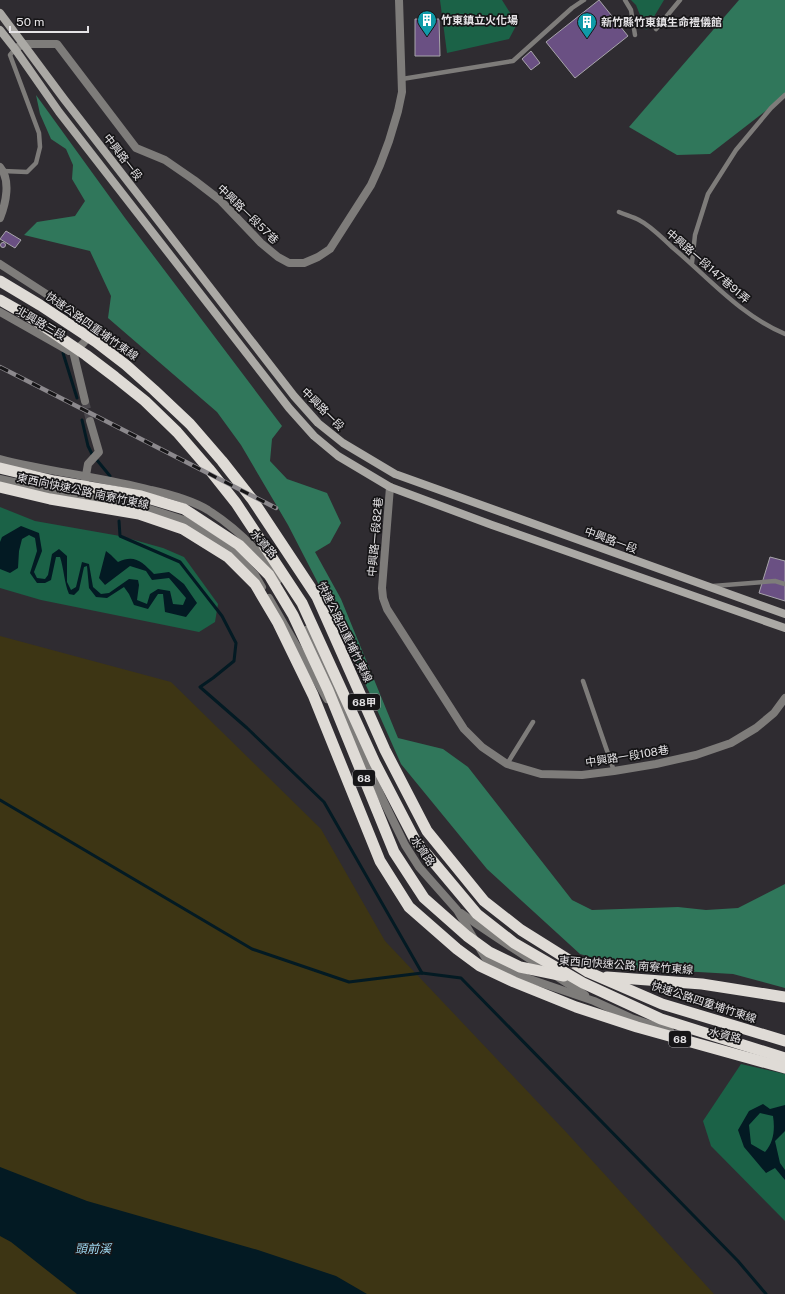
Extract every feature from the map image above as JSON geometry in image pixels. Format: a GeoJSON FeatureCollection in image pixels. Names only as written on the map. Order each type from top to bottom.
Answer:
{"type":"FeatureCollection","features":[{"type":"Feature","properties":{"kind":"highway","name":"快速公路四重埔竹東線"},"geometry":{"type":"LineString","coordinates":[[0,281],[96,342],[126,365],[190,424],[227,466],[252,499],[316,598],[385,750],[427,831],[484,901],[521,930],[588,972],[662,1004],[785,1041]]}},
{"type":"Feature","properties":{"kind":"highway","name":"68甲"},"geometry":{"type":"LineString","coordinates":[[0,300],[86,355],[115,377],[145,402],[177,432],[209,469],[236,504],[302,603],[375,763],[415,840],[477,914],[514,943],[583,983],[661,1019],[785,1059]]}},
{"type":"Feature","properties":{"kind":"highway","name":"東西向快速公路 南寮竹東線"},"geometry":{"type":"LineString","coordinates":[[0,468],[54,481],[141,496],[184,509],[239,545],[269,575],[293,615],[328,690],[394,852],[424,898],[457,928],[489,952],[520,966],[568,976],[702,984],[785,997]]}},
{"type":"Feature","properties":{"kind":"highway","name":"東西向快速公路 南寮竹東線"},"geometry":{"type":"LineString","coordinates":[[0,487],[50,499],[139,514],[182,529],[228,557],[255,584],[278,623],[313,695],[380,861],[409,907],[457,950],[480,966],[514,982],[576,1007],[637,1027],[785,1068]]}},
{"type":"Feature","properties":{"kind":"main road","name":"中興路一段"},"geometry":{"type":"LineString","coordinates":[[0,13],[69,106],[294,396],[318,423],[343,443],[395,474],[785,614]]}},
{"type":"Feature","properties":{"kind":"main road","name":"中興路一段"},"geometry":{"type":"LineString","coordinates":[[0,30],[59,112],[289,408],[314,436],[338,456],[390,487],[492,525],[785,628]]}},
{"type":"Feature","properties":{"kind":"street","name":"中興路一段57巷"},"geometry":{"type":"LineString","coordinates":[[23,44],[57,44],[136,148],[164,160],[194,180],[220,200],[261,243],[278,257],[289,263],[304,263],[318,257],[330,249],[371,185],[383,159],[398,111],[402,92],[399,0]]}},
{"type":"Feature","properties":{"kind":"street"},"geometry":{"type":"LineString","coordinates":[[15,49],[23,44]]}},
{"type":"Feature","properties":{"kind":"street"},"geometry":{"type":"LineString","coordinates":[[0,218],[7,182],[1,171]]}},
{"type":"Feature","properties":{"kind":"street","name":"北興路三段"},"geometry":{"type":"LineString","coordinates":[[0,264],[85,319],[88,322],[90,331],[80,348],[73,351],[66,350],[0,312]]}},
{"type":"Feature","properties":{"kind":"street","name":"北興路三段"},"geometry":{"type":"LineString","coordinates":[[73,351],[85,401]]}},
{"type":"Feature","properties":{"kind":"street"},"geometry":{"type":"LineString","coordinates":[[82,497],[88,464],[99,452],[90,421]]}},
{"type":"Feature","properties":{"kind":"street","name":"水資路"},"geometry":{"type":"LineString","coordinates":[[0,459],[52,471],[135,485],[171,495],[207,510],[246,539],[268,564],[295,608],[333,687],[382,798],[405,845],[416,862],[457,910],[486,959],[518,975],[594,1001],[631,1018],[675,1033],[785,1059]]}},
{"type":"Feature","properties":{"kind":"street","name":"水資路"},"geometry":{"type":"LineString","coordinates":[[0,479],[82,497],[140,506],[184,520],[234,552],[255,575],[280,616],[382,798]]}},
{"type":"Feature","properties":{"kind":"street","name":"中興路一段82巷"},"geometry":{"type":"LineString","coordinates":[[382,588],[390,487]]}},
{"type":"Feature","properties":{"kind":"street","name":"中興路一段108巷"},"geometry":{"type":"LineString","coordinates":[[382,588],[383,598],[387,609],[464,729],[482,747],[507,764],[541,774],[582,775],[614,772],[696,755],[731,743],[756,728],[774,713],[785,698]]}},
{"type":"Feature","properties":{"kind":"street","name":"水資路"},"geometry":{"type":"LineString","coordinates":[[457,910],[500,941],[594,1001]]}},
{"type":"Feature","properties":{"kind":"lane"},"geometry":{"type":"LineString","coordinates":[[402,79],[513,61],[572,8],[584,0]]}},
{"type":"Feature","properties":{"kind":"lane"},"geometry":{"type":"LineString","coordinates":[[625,0],[631,10],[635,35]]}},
{"type":"Feature","properties":{"kind":"lane"},"geometry":{"type":"LineString","coordinates":[[656,29],[680,0]]}},
{"type":"Feature","properties":{"kind":"lane"},"geometry":{"type":"LineString","coordinates":[[1,171],[27,172],[36,163],[40,147],[39,133],[10,55],[15,49]]}},
{"type":"Feature","properties":{"kind":"lane"},"geometry":{"type":"LineString","coordinates":[[692,263],[695,235],[708,194],[736,150],[771,108],[785,95]]}},
{"type":"Feature","properties":{"kind":"lane","name":"中興路一段147巷91弄"},"geometry":{"type":"LineString","coordinates":[[619,212],[640,221],[692,263],[716,287],[752,316],[770,328],[785,334]]}},
{"type":"Feature","properties":{"kind":"lane"},"geometry":{"type":"LineString","coordinates":[[707,587],[775,581],[785,584]]}},
{"type":"Feature","properties":{"kind":"lane"},"geometry":{"type":"LineString","coordinates":[[583,681],[614,772]]}},
{"type":"Feature","properties":{"kind":"lane"},"geometry":{"type":"LineString","coordinates":[[507,764],[533,722]]}},
{"type":"Feature","properties":{"kind":"green space"},"geometry":{"type":"Polygon","coordinates":[[[440,0],[502,0],[517,24],[509,39],[447,53],[440,0]]]}},
{"type":"Feature","properties":{"kind":"green space"},"geometry":{"type":"Polygon","coordinates":[[[631,0],[664,0],[646,30],[636,5],[631,0]]]}},
{"type":"Feature","properties":{"kind":"green space"},"geometry":{"type":"Polygon","coordinates":[[[739,0],[785,0],[785,96],[710,154],[677,155],[629,127],[739,0]]]}},
{"type":"Feature","properties":{"kind":"green space"},"geometry":{"type":"Polygon","coordinates":[[[36,95],[125,218],[282,426],[272,439],[270,461],[287,479],[327,493],[341,523],[330,543],[315,552],[341,599],[398,738],[443,749],[468,767],[572,900],[592,910],[678,907],[706,910],[738,908],[785,884],[785,988],[733,974],[629,968],[580,954],[487,869],[401,764],[320,587],[288,525],[241,445],[217,412],[108,318],[111,296],[90,251],[24,235],[37,222],[75,216],[85,201],[72,179],[73,165],[66,149],[51,139],[40,114],[36,95]]]}},
{"type":"Feature","properties":{"kind":"green space"},"geometry":{"type":"Polygon","coordinates":[[[0,507],[35,521],[120,536],[163,548],[184,557],[218,604],[215,622],[199,632],[41,600],[0,588],[0,507]]]}},
{"type":"Feature","properties":{"kind":"green space"},"geometry":{"type":"Polygon","coordinates":[[[741,1064],[785,1074],[785,1221],[711,1146],[703,1121],[741,1064]]]}},
{"type":"Feature","properties":{"kind":"sand"},"geometry":{"type":"Polygon","coordinates":[[[0,636],[171,682],[321,829],[385,941],[566,1132],[714,1294],[0,1294],[0,636]]]}},
{"type":"Feature","properties":{"kind":"water"},"geometry":{"type":"Polygon","coordinates":[[[21,526],[39,533],[42,551],[34,572],[37,578],[45,579],[48,575],[52,554],[59,549],[67,556],[67,582],[71,590],[76,587],[82,562],[89,564],[93,587],[101,594],[109,593],[129,579],[138,580],[139,585],[137,600],[147,604],[150,594],[158,589],[170,591],[173,604],[183,605],[186,598],[169,578],[152,580],[146,571],[130,566],[105,585],[99,578],[106,551],[118,562],[129,559],[138,560],[154,574],[169,572],[184,584],[197,603],[186,617],[165,612],[163,594],[158,594],[148,609],[134,605],[124,587],[107,598],[96,597],[89,588],[87,566],[84,567],[79,590],[74,595],[69,594],[60,557],[56,557],[51,580],[45,583],[37,583],[30,573],[37,551],[35,538],[29,535],[22,539],[19,551],[18,568],[10,573],[0,569],[0,542],[2,537],[21,526]]]}},
{"type":"Feature","properties":{"kind":"water"},"geometry":{"type":"Polygon","coordinates":[[[763,1104],[770,1109],[785,1105],[785,1131],[775,1141],[780,1163],[785,1170],[785,1180],[775,1168],[766,1173],[744,1147],[738,1130],[749,1111],[763,1104]],[[760,1113],[749,1125],[751,1144],[765,1152],[772,1140],[774,1126],[773,1116],[760,1113]]]}},
{"type":"Feature","properties":{"kind":"water","name":"頭前溪"},"geometry":{"type":"Polygon","coordinates":[[[0,1167],[87,1201],[258,1250],[336,1276],[367,1294],[77,1294],[11,1242],[0,1236],[0,1167]]]}},
{"type":"Feature","properties":{"kind":"building","name":"新竹縣竹東鎮生命禮儀館"},"geometry":{"type":"Polygon","coordinates":[[[599,0],[628,36],[575,78],[546,42],[599,0]]]}},
{"type":"Feature","properties":{"kind":"building","name":"竹東鎮立火化場"},"geometry":{"type":"Polygon","coordinates":[[[415,19],[439,19],[440,56],[415,56],[415,19]]]}},
{"type":"Feature","properties":{"kind":"building"},"geometry":{"type":"Polygon","coordinates":[[[531,51],[540,63],[531,70],[522,59],[531,51]]]}},
{"type":"Feature","properties":{"kind":"building"},"geometry":{"type":"Polygon","coordinates":[[[6,231],[21,240],[15,248],[0,239],[6,231]]]}},
{"type":"Feature","properties":{"kind":"building"},"geometry":{"type":"Polygon","coordinates":[[[1,243],[5,243],[5,247],[1,247],[1,243]]]}},
{"type":"Feature","properties":{"kind":"building"},"geometry":{"type":"Polygon","coordinates":[[[770,557],[785,561],[785,601],[759,593],[770,557]]]}},
{"type":"Feature","properties":{"kind":"waterway"},"geometry":{"type":"LineString","coordinates":[[63,353],[77,398]]}},
{"type":"Feature","properties":{"kind":"waterway"},"geometry":{"type":"LineString","coordinates":[[82,420],[88,446],[92,454],[110,476]]}},
{"type":"Feature","properties":{"kind":"waterway"},"geometry":{"type":"LineString","coordinates":[[119,521],[120,536],[180,562],[222,616],[236,643],[234,661],[200,687],[247,728],[324,802],[422,973]]}},
{"type":"Feature","properties":{"kind":"waterway"},"geometry":{"type":"LineString","coordinates":[[0,800],[252,949],[349,982],[422,973],[461,978],[738,1261],[766,1294]]}},
{"type":"Feature","properties":{"kind":"tunnel"},"geometry":{"type":"LineString","coordinates":[[85,401],[90,421]]}},
{"type":"Feature","properties":{"kind":"railway"},"geometry":{"type":"LineString","coordinates":[[0,367],[276,508]]}},
{"type":"Feature","properties":{"kind":"place","name":"竹東鎮立火化場"},"geometry":{"type":"Point","coordinates":[427,37]}},
{"type":"Feature","properties":{"kind":"place","name":"新竹縣竹東鎮生命禮儀館"},"geometry":{"type":"Point","coordinates":[587,39]}}]}
